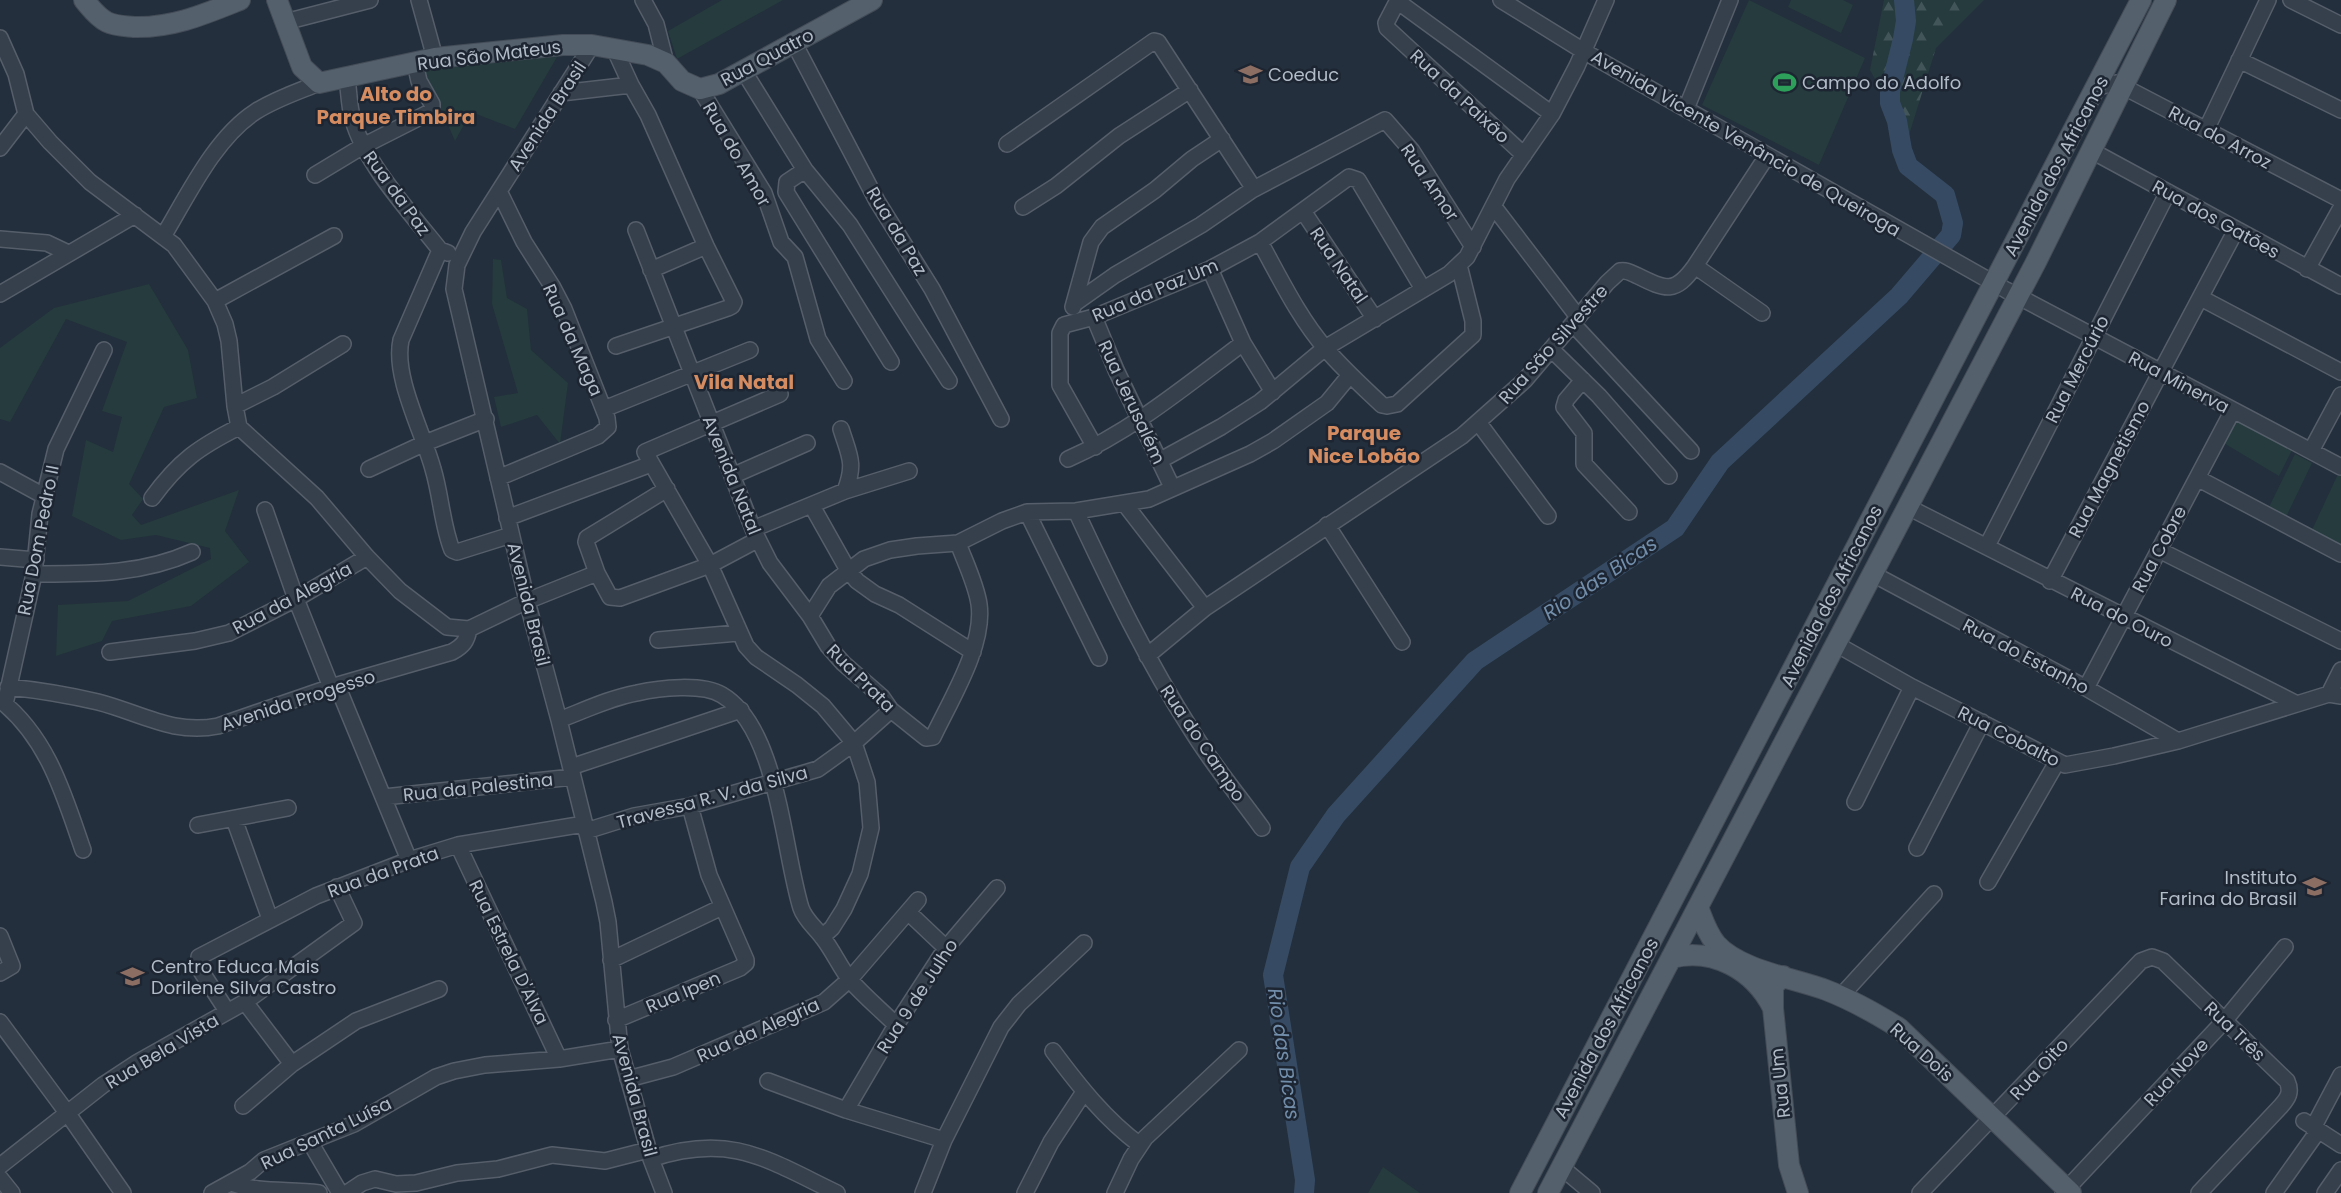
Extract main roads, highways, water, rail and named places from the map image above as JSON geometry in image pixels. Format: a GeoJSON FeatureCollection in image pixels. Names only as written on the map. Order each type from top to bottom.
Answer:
{"type":"FeatureCollection","features":[{"type":"Feature","properties":{"kind":"main road"},"geometry":{"type":"LineString","coordinates":[[84,0],[96,15],[109,23],[154,27],[195,19],[240,0]]}},
{"type":"Feature","properties":{"kind":"main road","name":"Rua São Mateus"},"geometry":{"type":"LineString","coordinates":[[277,0],[302,67],[319,83],[435,58],[563,45],[592,45],[636,51],[666,63]]}},
{"type":"Feature","properties":{"kind":"main road","name":"Rua Quatro"},"geometry":{"type":"LineString","coordinates":[[666,63],[682,81],[700,89],[719,84],[794,43],[851,19],[872,0]]}},
{"type":"Feature","properties":{"kind":"main road","name":"Avenida dos Africanos"},"geometry":{"type":"LineString","coordinates":[[1520,1193],[2098,87],[2141,0]]}},
{"type":"Feature","properties":{"kind":"main road","name":"Avenida dos Africanos"},"geometry":{"type":"LineString","coordinates":[[1548,1193],[2018,297],[2166,0]]}},
{"type":"Feature","properties":{"kind":"main road"},"geometry":{"type":"LineString","coordinates":[[1994,283],[2036,262]]}},
{"type":"Feature","properties":{"kind":"main road"},"geometry":{"type":"LineString","coordinates":[[1707,835],[1722,843],[1724,852],[1722,862]]}},
{"type":"Feature","properties":{"kind":"main road","name":"Rua Dois"},"geometry":{"type":"LineString","coordinates":[[1698,907],[1709,934],[1726,952],[1753,967],[1841,996],[1867,1008],[1899,1028],[2067,1192]]}},
{"type":"Feature","properties":{"kind":"main road"},"geometry":{"type":"LineString","coordinates":[[1671,958],[1693,954],[1718,959],[1752,980],[1764,993],[1773,1008]]}},
{"type":"Feature","properties":{"kind":"main road","name":"Rua Um"},"geometry":{"type":"LineString","coordinates":[[1783,976],[1773,986],[1773,1008],[1789,1165],[1798,1193]]}},
{"type":"Feature","properties":{"kind":"main road"},"geometry":{"type":"LineString","coordinates":[[1629,985],[1632,1006],[1623,1027],[1627,1034],[1631,1035]]}},
{"type":"Feature","properties":{"kind":"waterway","name":"Rio das Bicas"},"geometry":{"type":"LineString","coordinates":[[1304,1193],[1305,1180],[1273,975],[1300,867],[1336,815],[1475,661],[1675,528],[1720,462],[1899,296],[1951,235],[1953,223],[1945,195],[1908,166],[1890,103],[1890,91],[1906,21],[1904,0]]}},
{"type":"Feature","properties":{"kind":"place","name":"Coeduc"},"geometry":{"type":"Point","coordinates":[1250,74]}},
{"type":"Feature","properties":{"kind":"place","name":"Campo do Adolfo"},"geometry":{"type":"Point","coordinates":[1784,82]}},
{"type":"Feature","properties":{"kind":"place","name":"Instituto Farina do Brasil"},"geometry":{"type":"Point","coordinates":[2315,887]}},
{"type":"Feature","properties":{"kind":"place","name":"Centro Educa Mais Dorilene Silva Castro"},"geometry":{"type":"Point","coordinates":[133,976]}},
{"type":"Feature","properties":{"kind":"district","name":"Alto do Parque Timbira"},"geometry":{"type":"Point","coordinates":[396,106]}},
{"type":"Feature","properties":{"kind":"district","name":"Vila Natal"},"geometry":{"type":"Point","coordinates":[744,382]}},
{"type":"Feature","properties":{"kind":"district","name":"Parque Nice Lobão"},"geometry":{"type":"Point","coordinates":[1364,444]}}]}
